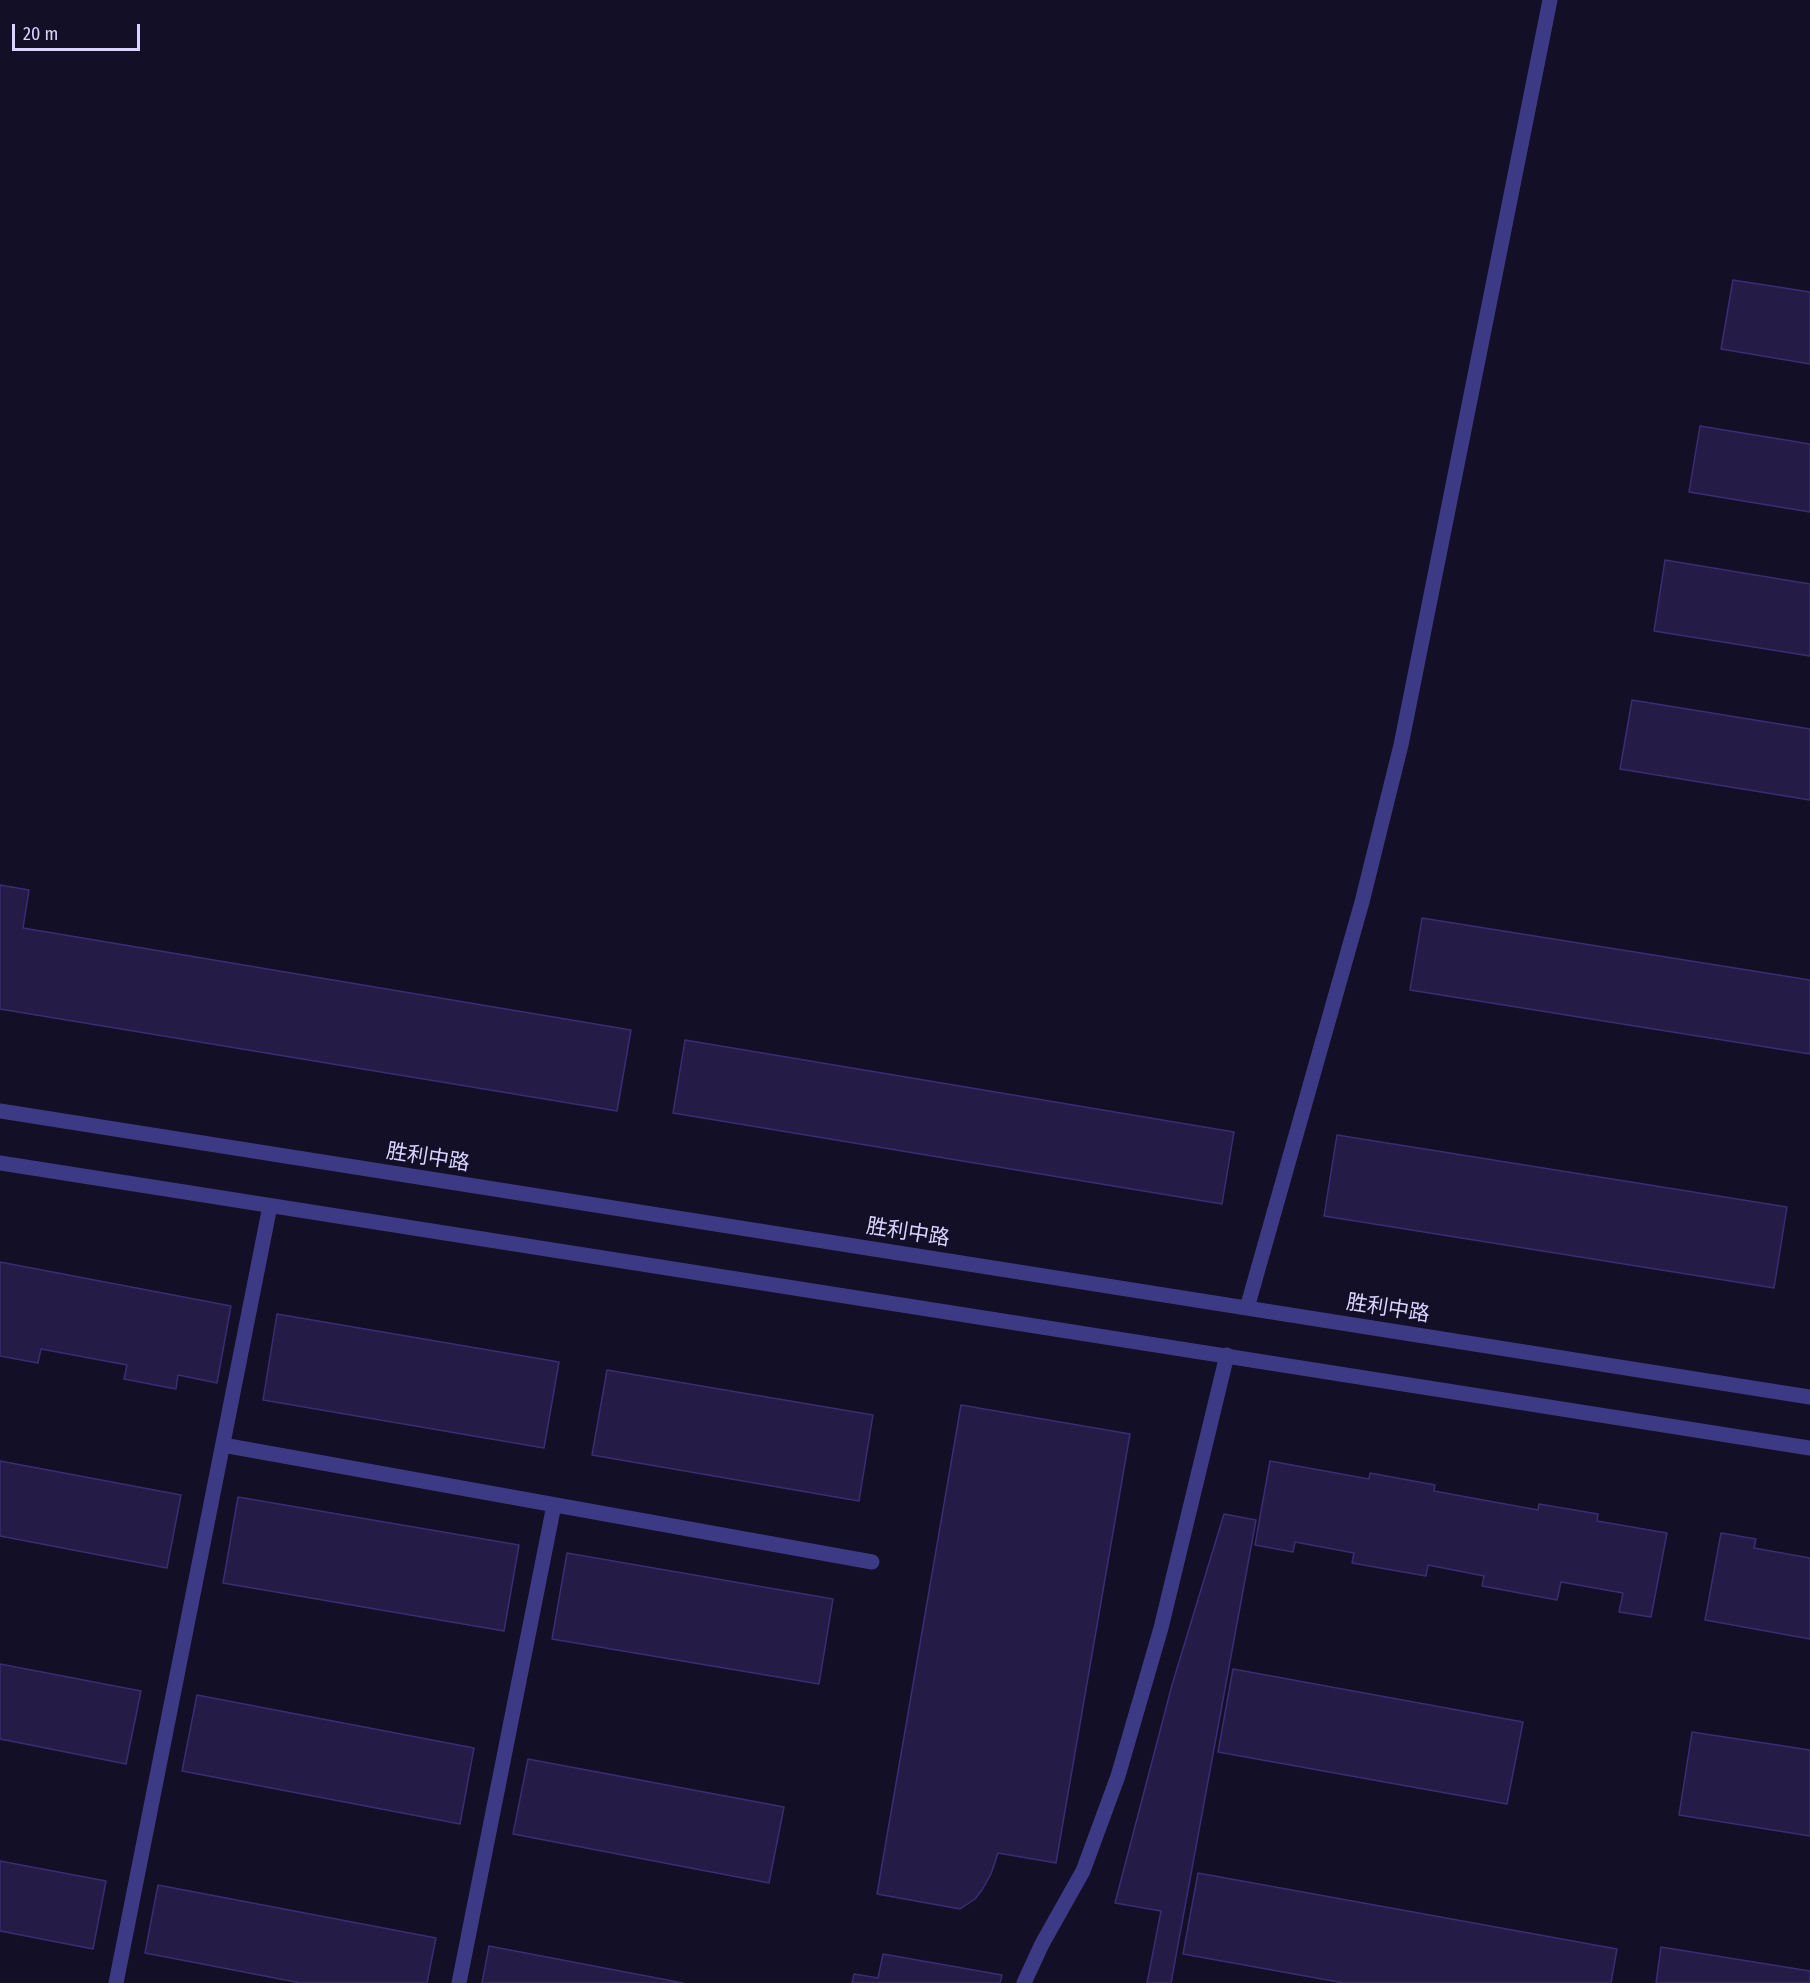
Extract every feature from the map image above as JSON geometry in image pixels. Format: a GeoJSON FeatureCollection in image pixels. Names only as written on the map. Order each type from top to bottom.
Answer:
{"type":"FeatureCollection","features":[{"type":"Feature","properties":{"kind":"street"},"geometry":{"type":"LineString","coordinates":[[1247,1308],[1362,902],[1401,745],[1550,0]]}},
{"type":"Feature","properties":{"kind":"street","name":"胜利中路"},"geometry":{"type":"LineString","coordinates":[[0,1111],[1810,1397]]}},
{"type":"Feature","properties":{"kind":"street"},"geometry":{"type":"LineString","coordinates":[[0,1163],[1810,1448]]}},
{"type":"Feature","properties":{"kind":"street"},"geometry":{"type":"LineString","coordinates":[[116,1983],[270,1206]]}},
{"type":"Feature","properties":{"kind":"street"},"geometry":{"type":"LineString","coordinates":[[1024,1983],[1042,1944],[1083,1871],[1118,1776],[1161,1628],[1227,1355]]}},
{"type":"Feature","properties":{"kind":"street"},"geometry":{"type":"LineString","coordinates":[[223,1445],[872,1562]]}},
{"type":"Feature","properties":{"kind":"street"},"geometry":{"type":"LineString","coordinates":[[459,1983],[554,1505]]}},
{"type":"Feature","properties":{"kind":"building"},"geometry":{"type":"Polygon","coordinates":[[[1733,280],[1810,292],[1810,364],[1721,349],[1733,280]]]}},
{"type":"Feature","properties":{"kind":"building"},"geometry":{"type":"Polygon","coordinates":[[[1700,426],[1810,444],[1810,512],[1689,492],[1700,426]]]}},
{"type":"Feature","properties":{"kind":"building"},"geometry":{"type":"Polygon","coordinates":[[[1665,560],[1810,584],[1810,656],[1654,631],[1665,560]]]}},
{"type":"Feature","properties":{"kind":"building"},"geometry":{"type":"Polygon","coordinates":[[[1632,700],[1810,729],[1810,800],[1620,769],[1632,700]]]}},
{"type":"Feature","properties":{"kind":"building"},"geometry":{"type":"Polygon","coordinates":[[[0,885],[29,890],[23,928],[631,1030],[617,1111],[0,1009],[0,885]]]}},
{"type":"Feature","properties":{"kind":"building"},"geometry":{"type":"Polygon","coordinates":[[[1422,918],[1810,980],[1810,1054],[1410,990],[1422,918]]]}},
{"type":"Feature","properties":{"kind":"building"},"geometry":{"type":"Polygon","coordinates":[[[685,1040],[1234,1132],[1222,1204],[673,1113],[685,1040]]]}},
{"type":"Feature","properties":{"kind":"building"},"geometry":{"type":"Polygon","coordinates":[[[1337,1135],[1787,1207],[1774,1288],[1324,1216],[1337,1135]]]}},
{"type":"Feature","properties":{"kind":"building"},"geometry":{"type":"Polygon","coordinates":[[[0,1262],[231,1306],[217,1383],[178,1375],[176,1389],[124,1379],[127,1365],[41,1349],[38,1363],[0,1356],[0,1262]]]}},
{"type":"Feature","properties":{"kind":"building"},"geometry":{"type":"Polygon","coordinates":[[[277,1314],[559,1362],[544,1448],[263,1400],[277,1314]]]}},
{"type":"Feature","properties":{"kind":"building"},"geometry":{"type":"Polygon","coordinates":[[[607,1370],[873,1415],[859,1501],[592,1455],[607,1370]]]}},
{"type":"Feature","properties":{"kind":"building"},"geometry":{"type":"Polygon","coordinates":[[[961,1405],[1130,1434],[1056,1863],[998,1853],[991,1874],[982,1890],[975,1899],[960,1909],[877,1894],[961,1405]]]}},
{"type":"Feature","properties":{"kind":"building"},"geometry":{"type":"Polygon","coordinates":[[[0,1461],[181,1495],[167,1568],[0,1536],[0,1461]]]}},
{"type":"Feature","properties":{"kind":"building"},"geometry":{"type":"Polygon","coordinates":[[[1270,1461],[1369,1479],[1370,1473],[1435,1485],[1434,1491],[1538,1510],[1539,1504],[1598,1514],[1597,1521],[1667,1533],[1651,1617],[1619,1612],[1623,1593],[1561,1582],[1557,1600],[1482,1586],[1484,1576],[1428,1565],[1426,1576],[1352,1563],[1354,1553],[1295,1542],[1293,1552],[1255,1545],[1270,1461]]]}},
{"type":"Feature","properties":{"kind":"building"},"geometry":{"type":"Polygon","coordinates":[[[238,1497],[519,1545],[504,1631],[223,1583],[238,1497]]]}},
{"type":"Feature","properties":{"kind":"building"},"geometry":{"type":"Polygon","coordinates":[[[1224,1514],[1256,1520],[1171,1983],[1147,1983],[1161,1911],[1115,1903],[1172,1685],[1224,1514]]]}},
{"type":"Feature","properties":{"kind":"building"},"geometry":{"type":"Polygon","coordinates":[[[1721,1533],[1756,1539],[1754,1548],[1810,1558],[1810,1639],[1705,1620],[1721,1533]]]}},
{"type":"Feature","properties":{"kind":"building"},"geometry":{"type":"Polygon","coordinates":[[[567,1553],[833,1599],[819,1684],[552,1639],[567,1553]]]}},
{"type":"Feature","properties":{"kind":"building"},"geometry":{"type":"Polygon","coordinates":[[[0,1664],[141,1691],[126,1764],[0,1739],[0,1664]]]}},
{"type":"Feature","properties":{"kind":"building"},"geometry":{"type":"Polygon","coordinates":[[[1233,1669],[1523,1722],[1507,1804],[1218,1752],[1233,1669]]]}},
{"type":"Feature","properties":{"kind":"building"},"geometry":{"type":"Polygon","coordinates":[[[197,1695],[474,1748],[460,1824],[182,1771],[197,1695]]]}},
{"type":"Feature","properties":{"kind":"building"},"geometry":{"type":"Polygon","coordinates":[[[1692,1732],[1810,1750],[1810,1836],[1679,1815],[1692,1732]]]}},
{"type":"Feature","properties":{"kind":"building"},"geometry":{"type":"Polygon","coordinates":[[[528,1759],[784,1807],[769,1883],[513,1834],[528,1759]]]}},
{"type":"Feature","properties":{"kind":"building"},"geometry":{"type":"Polygon","coordinates":[[[0,1861],[106,1881],[93,1949],[0,1931],[0,1861]]]}},
{"type":"Feature","properties":{"kind":"building"},"geometry":{"type":"Polygon","coordinates":[[[1198,1873],[1617,1949],[1611,1983],[1344,1983],[1183,1954],[1198,1873]]]}},
{"type":"Feature","properties":{"kind":"building"},"geometry":{"type":"Polygon","coordinates":[[[158,1885],[436,1938],[427,1983],[301,1983],[145,1953],[158,1885]]]}},
{"type":"Feature","properties":{"kind":"building"},"geometry":{"type":"Polygon","coordinates":[[[489,1946],[683,1983],[482,1983],[489,1946]]]}},
{"type":"Feature","properties":{"kind":"building"},"geometry":{"type":"Polygon","coordinates":[[[1661,1947],[1810,1971],[1810,1983],[1656,1983],[1661,1947]]]}},
{"type":"Feature","properties":{"kind":"building"},"geometry":{"type":"Polygon","coordinates":[[[883,1954],[1002,1975],[1000,1983],[852,1983],[854,1974],[878,1978],[883,1954]]]}}]}
